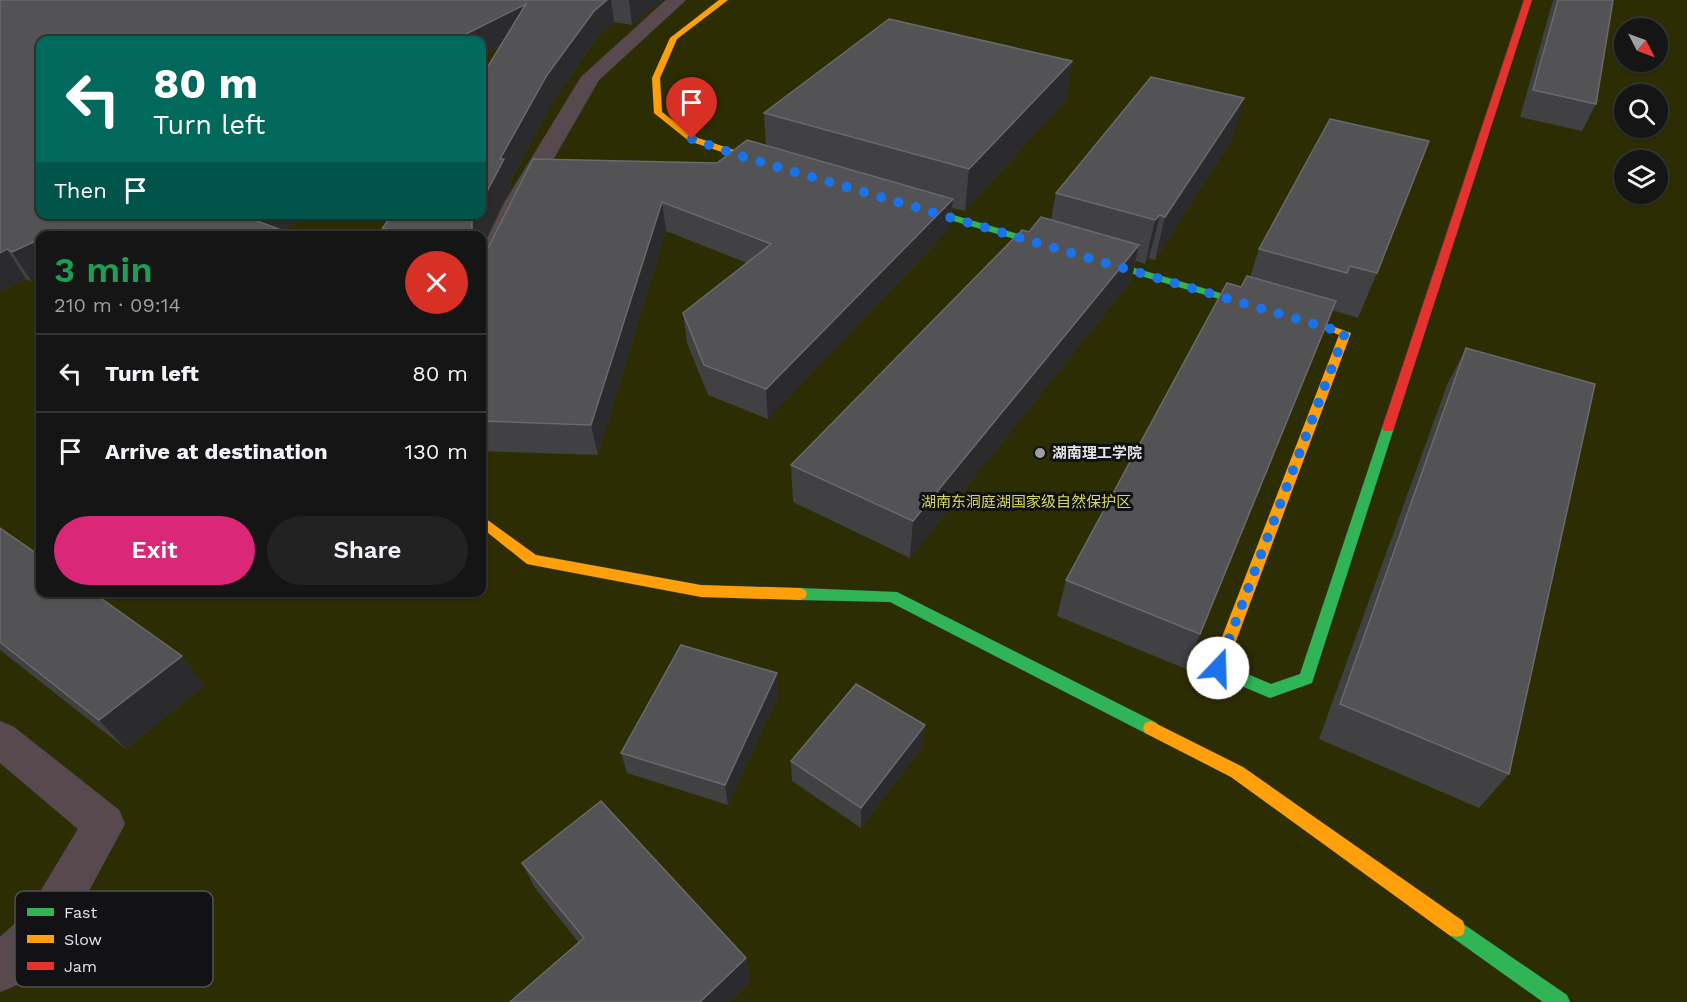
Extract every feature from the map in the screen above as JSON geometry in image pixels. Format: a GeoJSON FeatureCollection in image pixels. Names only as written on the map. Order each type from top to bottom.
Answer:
{"type":"FeatureCollection","features":[{"type":"Feature","properties":{"kind":"street"},"geometry":{"type":"LineString","coordinates":[[486,266],[516,203],[591,77],[677,0]]}},
{"type":"Feature","properties":{"kind":"street"},"geometry":{"type":"LineString","coordinates":[[724,0],[675,38],[656,78],[658,113],[692,139],[783,169]]}},
{"type":"Feature","properties":{"kind":"street"},"geometry":{"type":"LineString","coordinates":[[898,202],[1345,333],[1218,668],[1270,691],[1306,678],[1528,0]]}},
{"type":"Feature","properties":{"kind":"street"},"geometry":{"type":"LineString","coordinates":[[486,524],[532,560],[702,591],[892,596],[1237,772],[1560,1002]]}},
{"type":"Feature","properties":{"kind":"street"},"geometry":{"type":"LineString","coordinates":[[0,739],[104,824],[65,891]]}},
{"type":"Feature","properties":{"kind":"street"},"geometry":{"type":"LineString","coordinates":[[0,968],[15,954]]}},
{"type":"Feature","properties":{"kind":"green space","name":"湖南东洞庭湖国家级自然保护区"},"geometry":{"type":"Polygon","coordinates":[[[0,0],[1687,0],[1687,1002],[0,1002],[0,0]]]}},
{"type":"Feature","properties":{"kind":"building"},"geometry":{"type":"Polygon","coordinates":[[[0,0],[607,0],[594,11],[547,75],[500,159],[504,159],[486,193],[486,69],[526,4],[462,36],[36,36],[36,219],[252,219],[284,231],[66,231],[62,229],[36,231],[36,241],[12,252],[7,249],[0,253],[0,0]]]}},
{"type":"Feature","properties":{"kind":"building"},"geometry":{"type":"Polygon","coordinates":[[[1558,0],[1613,0],[1596,104],[1533,90],[1558,0]]]}},
{"type":"Feature","properties":{"kind":"building"},"geometry":{"type":"Polygon","coordinates":[[[889,19],[1072,61],[969,169],[764,113],[889,19]]]}},
{"type":"Feature","properties":{"kind":"building"},"geometry":{"type":"Polygon","coordinates":[[[1151,77],[1244,98],[1165,217],[1160,215],[1155,220],[1056,193],[1151,77]]]}},
{"type":"Feature","properties":{"kind":"building"},"geometry":{"type":"Polygon","coordinates":[[[1330,119],[1429,141],[1377,273],[1350,266],[1347,273],[1259,249],[1330,119]]]}},
{"type":"Feature","properties":{"kind":"building"},"geometry":{"type":"Polygon","coordinates":[[[747,140],[953,199],[766,389],[704,365],[683,313],[771,244],[662,202],[591,425],[486,421],[486,250],[533,159],[717,163],[747,140]]]}},
{"type":"Feature","properties":{"kind":"building"},"geometry":{"type":"Polygon","coordinates":[[[1041,217],[1139,245],[913,521],[791,465],[1022,230],[1029,232],[1041,217]]]}},
{"type":"Feature","properties":{"kind":"building"},"geometry":{"type":"Polygon","coordinates":[[[389,219],[472,219],[472,231],[386,231],[387,229],[382,229],[389,219]]]}},
{"type":"Feature","properties":{"kind":"building"},"geometry":{"type":"Polygon","coordinates":[[[1247,276],[1336,301],[1200,634],[1066,580],[1227,283],[1241,287],[1247,276]]]}},
{"type":"Feature","properties":{"kind":"building"},"geometry":{"type":"Polygon","coordinates":[[[1466,348],[1595,384],[1509,774],[1340,704],[1466,348]]]}},
{"type":"Feature","properties":{"kind":"building"},"geometry":{"type":"Polygon","coordinates":[[[0,528],[36,553],[36,597],[99,597],[182,656],[99,720],[0,642],[0,528]]]}},
{"type":"Feature","properties":{"kind":"building"},"geometry":{"type":"Polygon","coordinates":[[[681,645],[777,673],[725,785],[621,753],[681,645]]]}},
{"type":"Feature","properties":{"kind":"building"},"geometry":{"type":"Polygon","coordinates":[[[856,684],[925,725],[861,808],[791,761],[856,684]]]}},
{"type":"Feature","properties":{"kind":"building"},"geometry":{"type":"Polygon","coordinates":[[[601,801],[746,958],[700,1002],[510,1002],[584,938],[522,863],[601,801]]]}},
{"type":"Feature","properties":{"kind":"traffic: fast"},"geometry":{"type":"LineString","coordinates":[[909,205],[1329,328]]}},
{"type":"Feature","properties":{"kind":"traffic: fast"},"geometry":{"type":"LineString","coordinates":[[1231,674],[1270,691],[1306,678],[1388,428]]}},
{"type":"Feature","properties":{"kind":"traffic: fast"},"geometry":{"type":"LineString","coordinates":[[800,594],[892,596],[1151,728]]}},
{"type":"Feature","properties":{"kind":"traffic: fast"},"geometry":{"type":"LineString","coordinates":[[1456,928],[1560,1002]]}},
{"type":"Feature","properties":{"kind":"traffic: slow"},"geometry":{"type":"LineString","coordinates":[[724,0],[674,38],[656,78],[658,113],[692,139],[773,166]]}},
{"type":"Feature","properties":{"kind":"traffic: slow"},"geometry":{"type":"LineString","coordinates":[[1231,674],[1218,668],[1345,333],[1329,328]]}},
{"type":"Feature","properties":{"kind":"traffic: slow"},"geometry":{"type":"LineString","coordinates":[[486,524],[532,560],[701,591],[800,594]]}},
{"type":"Feature","properties":{"kind":"traffic: slow"},"geometry":{"type":"LineString","coordinates":[[1151,728],[1237,772],[1456,928]]}},
{"type":"Feature","properties":{"kind":"traffic: jam"},"geometry":{"type":"LineString","coordinates":[[1388,428],[1528,0]]}},
{"type":"Feature","properties":{"kind":"place","name":"湖南理工学院"},"geometry":{"type":"Point","coordinates":[1040,453]}},
{"type":"Feature","properties":{"kind":"route"},"geometry":{"type":"LineString","coordinates":[[692,139],[737,155],[1345,333],[1218,668]]}}]}
